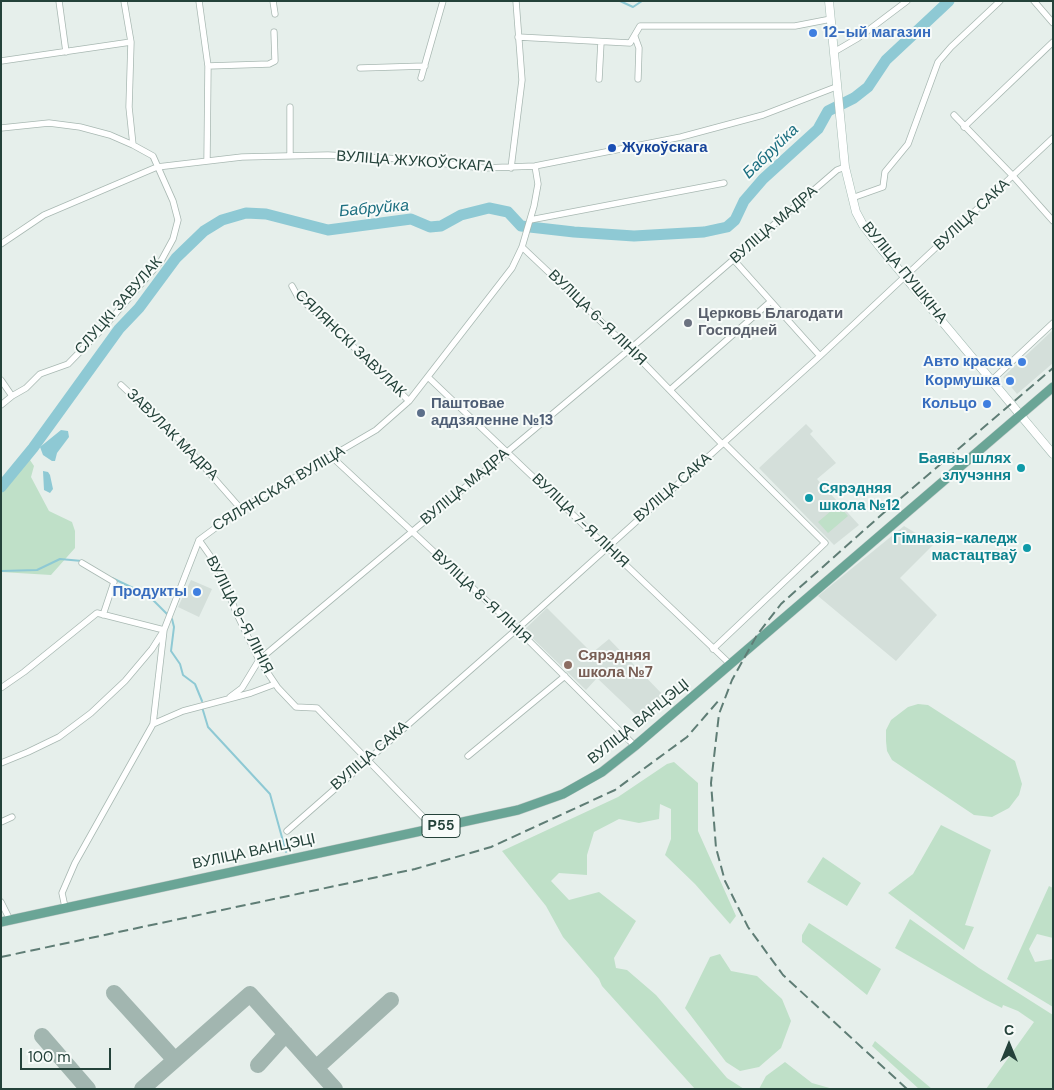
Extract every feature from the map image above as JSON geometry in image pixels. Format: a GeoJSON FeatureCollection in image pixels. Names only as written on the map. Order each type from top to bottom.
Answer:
{"type":"FeatureCollection","features":[{"type":"Feature","properties":{"kind":"main road","name":"ВУЛІЦА ПУШКІНА"},"geometry":{"type":"LineString","coordinates":[[829,1],[839,121],[845,167],[852,198],[863,225],[1053,454]]}},
{"type":"Feature","properties":{"kind":"main road","name":"ВУЛІЦА ВАНЦЭЦІ"},"geometry":{"type":"LineString","coordinates":[[6,921],[518,810],[563,794],[602,772],[635,746],[1053,387]]}},
{"type":"Feature","properties":{"kind":"street"},"geometry":{"type":"LineString","coordinates":[[59,1],[66,52]]}},
{"type":"Feature","properties":{"kind":"street"},"geometry":{"type":"LineString","coordinates":[[124,1],[131,42],[129,107],[133,145]]}},
{"type":"Feature","properties":{"kind":"street"},"geometry":{"type":"LineString","coordinates":[[199,1],[208,66],[207,160]]}},
{"type":"Feature","properties":{"kind":"street"},"geometry":{"type":"LineString","coordinates":[[273,1],[275,14]]}},
{"type":"Feature","properties":{"kind":"street"},"geometry":{"type":"LineString","coordinates":[[421,78],[443,1]]}},
{"type":"Feature","properties":{"kind":"street"},"geometry":{"type":"LineString","coordinates":[[511,168],[522,80],[516,1]]}},
{"type":"Feature","properties":{"kind":"street"},"geometry":{"type":"LineString","coordinates":[[834,52],[858,38],[906,1]]}},
{"type":"Feature","properties":{"kind":"street"},"geometry":{"type":"LineString","coordinates":[[852,198],[882,187],[885,172],[908,144],[938,62],[951,47],[1000,1]]}},
{"type":"Feature","properties":{"kind":"street"},"geometry":{"type":"LineString","coordinates":[[1034,1],[1053,23]]}},
{"type":"Feature","properties":{"kind":"street"},"geometry":{"type":"LineString","coordinates":[[518,37],[630,43],[640,26],[796,26],[831,19]]}},
{"type":"Feature","properties":{"kind":"street"},"geometry":{"type":"LineString","coordinates":[[208,66],[269,64],[275,61],[274,32]]}},
{"type":"Feature","properties":{"kind":"street"},"geometry":{"type":"LineString","coordinates":[[634,37],[639,48],[638,79]]}},
{"type":"Feature","properties":{"kind":"street"},"geometry":{"type":"LineString","coordinates":[[1,61],[131,42]]}},
{"type":"Feature","properties":{"kind":"street"},"geometry":{"type":"LineString","coordinates":[[599,79],[601,42]]}},
{"type":"Feature","properties":{"kind":"street"},"geometry":{"type":"LineString","coordinates":[[964,127],[1053,42]]}},
{"type":"Feature","properties":{"kind":"street"},"geometry":{"type":"LineString","coordinates":[[360,68],[425,66]]}},
{"type":"Feature","properties":{"kind":"street","name":"ВУЛІЦА ЖУКОЎСКАГА"},"geometry":{"type":"LineString","coordinates":[[1,244],[44,216],[157,167],[207,160],[290,156],[402,160],[511,168],[535,166],[681,137],[763,114],[836,87]]}},
{"type":"Feature","properties":{"kind":"street"},"geometry":{"type":"LineString","coordinates":[[290,107],[290,156]]}},
{"type":"Feature","properties":{"kind":"street"},"geometry":{"type":"LineString","coordinates":[[954,115],[1053,221]]}},
{"type":"Feature","properties":{"kind":"street","name":"СЛУЦКІ ЗАВУЛАК"},"geometry":{"type":"LineString","coordinates":[[1,128],[49,123],[80,127],[110,135],[133,145],[153,156],[173,201],[178,220],[173,239],[161,261],[128,301],[68,364],[40,374],[26,388],[1,405]]}},
{"type":"Feature","properties":{"kind":"street","name":"ВУЛІЦА САКА"},"geometry":{"type":"LineString","coordinates":[[287,831],[366,759],[517,629],[606,547],[723,444],[906,277],[1053,138]]}},
{"type":"Feature","properties":{"kind":"street","name":"СЯЛЯНСКАЯ ВУЛІЦА"},"geometry":{"type":"LineString","coordinates":[[65,907],[62,893],[75,863],[153,724],[164,630],[199,540],[241,509],[332,458],[376,430],[409,401],[429,378],[512,268],[522,247],[530,220],[538,184],[535,166]]}},
{"type":"Feature","properties":{"kind":"street","name":"ВУЛІЦА МАДРА"},"geometry":{"type":"LineString","coordinates":[[230,697],[242,688],[259,660],[630,349],[837,170],[845,167]]}},
{"type":"Feature","properties":{"kind":"street"},"geometry":{"type":"LineString","coordinates":[[530,220],[724,183]]}},
{"type":"Feature","properties":{"kind":"street","name":"ВУЛІЦА 6-Я ЛІНІЯ"},"geometry":{"type":"LineString","coordinates":[[522,247],[630,349],[723,444],[825,543],[713,649]]}},
{"type":"Feature","properties":{"kind":"street"},"geometry":{"type":"LineString","coordinates":[[734,260],[820,356]]}},
{"type":"Feature","properties":{"kind":"street","name":"СЯЛЯНСКІ ЗАВУЛАК"},"geometry":{"type":"LineString","coordinates":[[292,286],[298,297],[332,326],[409,401]]}},
{"type":"Feature","properties":{"kind":"street"},"geometry":{"type":"LineString","coordinates":[[670,390],[770,302]]}},
{"type":"Feature","properties":{"kind":"street"},"geometry":{"type":"LineString","coordinates":[[991,381],[1053,323]]}},
{"type":"Feature","properties":{"kind":"street","name":"ВУЛІЦА 7-Я ЛІНІЯ"},"geometry":{"type":"LineString","coordinates":[[429,378],[730,664]]}},
{"type":"Feature","properties":{"kind":"street"},"geometry":{"type":"LineString","coordinates":[[1,380],[12,396]]}},
{"type":"Feature","properties":{"kind":"street","name":"ЗАВУЛАК МАДРА"},"geometry":{"type":"LineString","coordinates":[[121,385],[184,444],[241,509]]}},
{"type":"Feature","properties":{"kind":"street","name":"ВУЛІЦА 8-Я ЛІНІЯ"},"geometry":{"type":"LineString","coordinates":[[332,458],[517,629],[635,746]]}},
{"type":"Feature","properties":{"kind":"street","name":"ВУЛІЦА 9-Я ЛІНІЯ"},"geometry":{"type":"LineString","coordinates":[[199,540],[218,567],[236,612],[259,660],[275,684],[296,707],[317,708],[425,819],[429,829]]}},
{"type":"Feature","properties":{"kind":"street"},"geometry":{"type":"LineString","coordinates":[[82,563],[114,582],[103,615]]}},
{"type":"Feature","properties":{"kind":"street"},"geometry":{"type":"LineString","coordinates":[[1,688],[24,672],[96,613],[164,630],[152,649],[125,681],[91,713],[59,737],[28,752],[1,762]]}},
{"type":"Feature","properties":{"kind":"street"},"geometry":{"type":"LineString","coordinates":[[468,756],[565,676]]}},
{"type":"Feature","properties":{"kind":"street","name":"ВУЛІЦА МАДРА"},"geometry":{"type":"LineString","coordinates":[[153,724],[183,711],[230,697],[251,693],[275,684]]}},
{"type":"Feature","properties":{"kind":"street"},"geometry":{"type":"LineString","coordinates":[[1,822],[12,817]]}},
{"type":"Feature","properties":{"kind":"street"},"geometry":{"type":"LineString","coordinates":[[1,902],[6,921]]}},
{"type":"Feature","properties":{"kind":"shaded area"},"geometry":{"type":"Polygon","coordinates":[[[1053,330],[1053,363],[1017,394],[1003,377],[1053,330]]]}},
{"type":"Feature","properties":{"kind":"shaded area"},"geometry":{"type":"Polygon","coordinates":[[[806,424],[813,431],[810,434],[836,463],[817,479],[859,525],[834,545],[759,468],[806,424]]]}},
{"type":"Feature","properties":{"kind":"shaded area"},"geometry":{"type":"Polygon","coordinates":[[[904,526],[934,544],[900,578],[937,615],[896,661],[818,596],[904,526]]]}},
{"type":"Feature","properties":{"kind":"shaded area"},"geometry":{"type":"Polygon","coordinates":[[[191,580],[212,589],[199,617],[178,607],[191,580]]]}},
{"type":"Feature","properties":{"kind":"shaded area"},"geometry":{"type":"Polygon","coordinates":[[[547,608],[592,653],[609,639],[664,696],[638,717],[597,678],[586,690],[524,630],[547,608]]]}},
{"type":"Feature","properties":{"kind":"green space"},"geometry":{"type":"Polygon","coordinates":[[[21,456],[30,460],[34,466],[31,477],[49,511],[72,522],[75,531],[75,548],[51,575],[1,572],[1,480],[21,456]]]}},
{"type":"Feature","properties":{"kind":"green space"},"geometry":{"type":"Polygon","coordinates":[[[838,505],[848,516],[828,533],[818,522],[838,505]]]}},
{"type":"Feature","properties":{"kind":"green space"},"geometry":{"type":"Polygon","coordinates":[[[918,704],[928,705],[1015,761],[1022,784],[1019,795],[1009,808],[992,817],[974,815],[892,760],[887,751],[886,730],[891,720],[908,707],[918,704]]]}},
{"type":"Feature","properties":{"kind":"green space"},"geometry":{"type":"Polygon","coordinates":[[[674,762],[698,783],[698,831],[736,916],[730,924],[695,884],[665,855],[671,839],[671,809],[660,804],[659,819],[639,823],[619,819],[594,832],[587,855],[587,875],[559,873],[551,881],[569,900],[599,892],[636,921],[614,958],[616,968],[627,970],[656,995],[727,1078],[744,1089],[695,1089],[602,986],[599,979],[563,937],[546,906],[502,851],[618,797],[667,764],[674,762]]]}},
{"type":"Feature","properties":{"kind":"green space"},"geometry":{"type":"Polygon","coordinates":[[[941,825],[991,850],[965,925],[974,927],[964,950],[888,893],[913,874],[941,825]]]}},
{"type":"Feature","properties":{"kind":"green space"},"geometry":{"type":"Polygon","coordinates":[[[823,857],[861,883],[847,906],[807,882],[823,857]]]}},
{"type":"Feature","properties":{"kind":"green space"},"geometry":{"type":"Polygon","coordinates":[[[1049,886],[1053,888],[1053,938],[1037,934],[1029,949],[1035,962],[1053,959],[1053,1007],[1007,979],[1049,886]]]}},
{"type":"Feature","properties":{"kind":"green space"},"geometry":{"type":"Polygon","coordinates":[[[910,919],[979,968],[1053,1015],[1053,1089],[986,1089],[1034,1022],[1018,1011],[1003,1005],[1002,1008],[986,1000],[895,948],[910,919]]]}},
{"type":"Feature","properties":{"kind":"green space"},"geometry":{"type":"Polygon","coordinates":[[[809,923],[881,969],[867,995],[802,942],[802,935],[809,923]]]}},
{"type":"Feature","properties":{"kind":"green space"},"geometry":{"type":"Polygon","coordinates":[[[720,954],[731,971],[757,976],[782,999],[791,1021],[781,1048],[759,1067],[740,1071],[726,1062],[685,1008],[710,957],[720,954]]]}},
{"type":"Feature","properties":{"kind":"green space"},"geometry":{"type":"Polygon","coordinates":[[[875,1041],[932,1089],[919,1089],[872,1046],[875,1041]]]}},
{"type":"Feature","properties":{"kind":"green space"},"geometry":{"type":"Polygon","coordinates":[[[785,1062],[812,1083],[833,1089],[759,1089],[766,1076],[785,1062]]]}},
{"type":"Feature","properties":{"kind":"water"},"geometry":{"type":"Polygon","coordinates":[[[61,430],[68,431],[69,437],[57,453],[55,461],[52,461],[43,455],[40,447],[61,430]]]}},
{"type":"Feature","properties":{"kind":"water"},"geometry":{"type":"Polygon","coordinates":[[[43,471],[48,472],[50,475],[53,489],[50,493],[44,490],[43,471]]]}},
{"type":"Feature","properties":{"kind":"waterway"},"geometry":{"type":"LineString","coordinates":[[620,1],[633,7],[642,1]]}},
{"type":"Feature","properties":{"kind":"waterway","name":"Бабруйка"},"geometry":{"type":"LineString","coordinates":[[1,487],[33,448],[119,329],[139,308],[176,258],[204,231],[222,220],[246,213],[266,214],[328,230],[411,219],[430,227],[441,226],[461,215],[489,208],[508,212],[521,226],[574,232],[634,236],[704,232],[727,227],[735,220],[744,201],[763,179],[818,129],[828,111],[854,98],[868,87],[886,60],[949,1]]}},
{"type":"Feature","properties":{"kind":"waterway"},"geometry":{"type":"LineString","coordinates":[[1,571],[37,570],[60,559],[82,561]]}},
{"type":"Feature","properties":{"kind":"waterway"},"geometry":{"type":"LineString","coordinates":[[112,578],[148,595],[168,615]]}},
{"type":"Feature","properties":{"kind":"waterway"},"geometry":{"type":"LineString","coordinates":[[172,619],[174,627],[171,651],[180,664],[183,675],[195,684],[202,701]]}},
{"type":"Feature","properties":{"kind":"waterway"},"geometry":{"type":"LineString","coordinates":[[202,707],[208,727],[270,794],[286,852]]}},
{"type":"Feature","properties":{"kind":"taxiway"},"geometry":{"type":"LineString","coordinates":[[114,993],[175,1060]]}},
{"type":"Feature","properties":{"kind":"taxiway"},"geometry":{"type":"LineString","coordinates":[[142,1089],[250,994],[335,1089]]}},
{"type":"Feature","properties":{"kind":"taxiway"},"geometry":{"type":"LineString","coordinates":[[316,1068],[391,1000]]}},
{"type":"Feature","properties":{"kind":"taxiway"},"geometry":{"type":"LineString","coordinates":[[258,1065],[286,1034]]}},
{"type":"Feature","properties":{"kind":"taxiway"},"geometry":{"type":"LineString","coordinates":[[42,1036],[88,1089]]}},
{"type":"Feature","properties":{"kind":"railway"},"geometry":{"type":"LineString","coordinates":[[907,1089],[783,975],[748,927],[725,881],[716,848],[711,783],[719,714],[732,680],[757,635],[781,604],[888,509],[1053,368]]}},
{"type":"Feature","properties":{"kind":"railway"},"geometry":{"type":"LineString","coordinates":[[1,957],[415,869],[491,847],[615,790],[687,737],[720,699]]}},
{"type":"Feature","properties":{"kind":"place","name":"12-ый магазин"},"geometry":{"type":"Point","coordinates":[813,33]}},
{"type":"Feature","properties":{"kind":"place","name":"Жукоўскага"},"geometry":{"type":"Point","coordinates":[612,148]}},
{"type":"Feature","properties":{"kind":"place","name":"Церковь Благодати Господней"},"geometry":{"type":"Point","coordinates":[688,323]}},
{"type":"Feature","properties":{"kind":"place","name":"Авто краска"},"geometry":{"type":"Point","coordinates":[1022,362]}},
{"type":"Feature","properties":{"kind":"place","name":"Кормушка"},"geometry":{"type":"Point","coordinates":[1010,381]}},
{"type":"Feature","properties":{"kind":"place","name":"Кольцо"},"geometry":{"type":"Point","coordinates":[987,404]}},
{"type":"Feature","properties":{"kind":"place","name":"Паштовае аддзяленне №13"},"geometry":{"type":"Point","coordinates":[421,413]}},
{"type":"Feature","properties":{"kind":"place","name":"Баявы шлях злучэння"},"geometry":{"type":"Point","coordinates":[1021,468]}},
{"type":"Feature","properties":{"kind":"place","name":"Сярэдняя школа №12"},"geometry":{"type":"Point","coordinates":[809,498]}},
{"type":"Feature","properties":{"kind":"place","name":"Гімназія-каледж мастацтваў"},"geometry":{"type":"Point","coordinates":[1027,548]}},
{"type":"Feature","properties":{"kind":"place","name":"Продукты"},"geometry":{"type":"Point","coordinates":[197,592]}},
{"type":"Feature","properties":{"kind":"place","name":"Сярэдняя школа №7"},"geometry":{"type":"Point","coordinates":[568,665]}}]}
